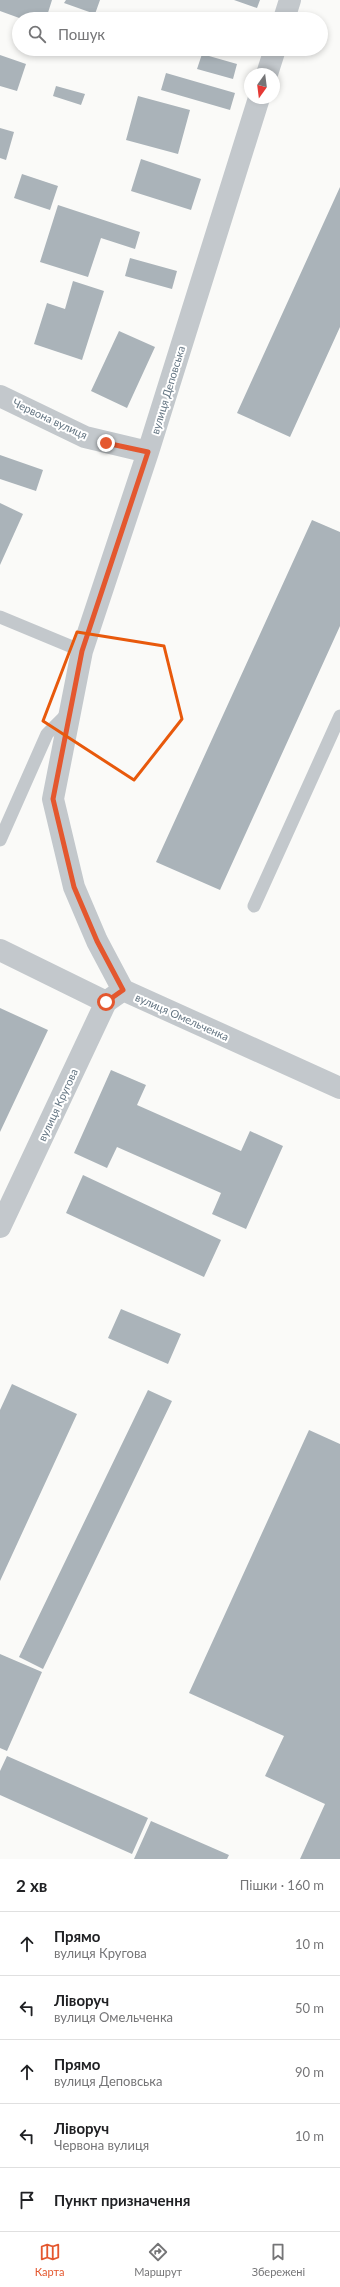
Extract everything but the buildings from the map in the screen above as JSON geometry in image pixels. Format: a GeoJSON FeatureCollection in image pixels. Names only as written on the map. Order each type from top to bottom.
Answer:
{"type":"FeatureCollection","features":[{"type":"Feature","properties":{"kind":"street"},"geometry":{"type":"LineString","coordinates":[[286,12],[290,0]]}},
{"type":"Feature","properties":{"kind":"street"},"geometry":{"type":"LineString","coordinates":[[269,68],[273,56]]}},
{"type":"Feature","properties":{"kind":"street","name":"вулиця Деповська"},"geometry":{"type":"LineString","coordinates":[[53,799],[82,651],[148,452],[257,104]]}},
{"type":"Feature","properties":{"kind":"street","name":"Червона вулиця"},"geometry":{"type":"LineString","coordinates":[[4,394],[85,437],[148,452]]}},
{"type":"Feature","properties":{"kind":"street","name":"вулиця Омельченка"},"geometry":{"type":"LineString","coordinates":[[53,799],[74,887],[97,941],[123,990],[340,1088]]}},
{"type":"Feature","properties":{"kind":"street"},"geometry":{"type":"LineString","coordinates":[[0,950],[106,1002]]}},
{"type":"Feature","properties":{"kind":"street","name":"вулиця Кругова"},"geometry":{"type":"LineString","coordinates":[[0,1227],[106,1002],[123,990]]}},
{"type":"Feature","properties":{"kind":"lane"},"geometry":{"type":"LineString","coordinates":[[0,617],[82,651]]}},
{"type":"Feature","properties":{"kind":"lane"},"geometry":{"type":"LineString","coordinates":[[0,840],[47,734],[71,710]]}},
{"type":"Feature","properties":{"kind":"lane"},"geometry":{"type":"LineString","coordinates":[[254,906],[340,716]]}},
{"type":"Feature","properties":{"kind":"highlighted area"},"geometry":{"type":"Polygon","coordinates":[[[77,632],[164,646],[182,719],[134,780],[43,721],[77,632]]]}},
{"type":"Feature","properties":{"kind":"route"},"geometry":{"type":"LineString","coordinates":[[106,443],[148,452],[82,651],[53,799],[74,887],[97,941],[123,990],[106,1002]]}}]}
